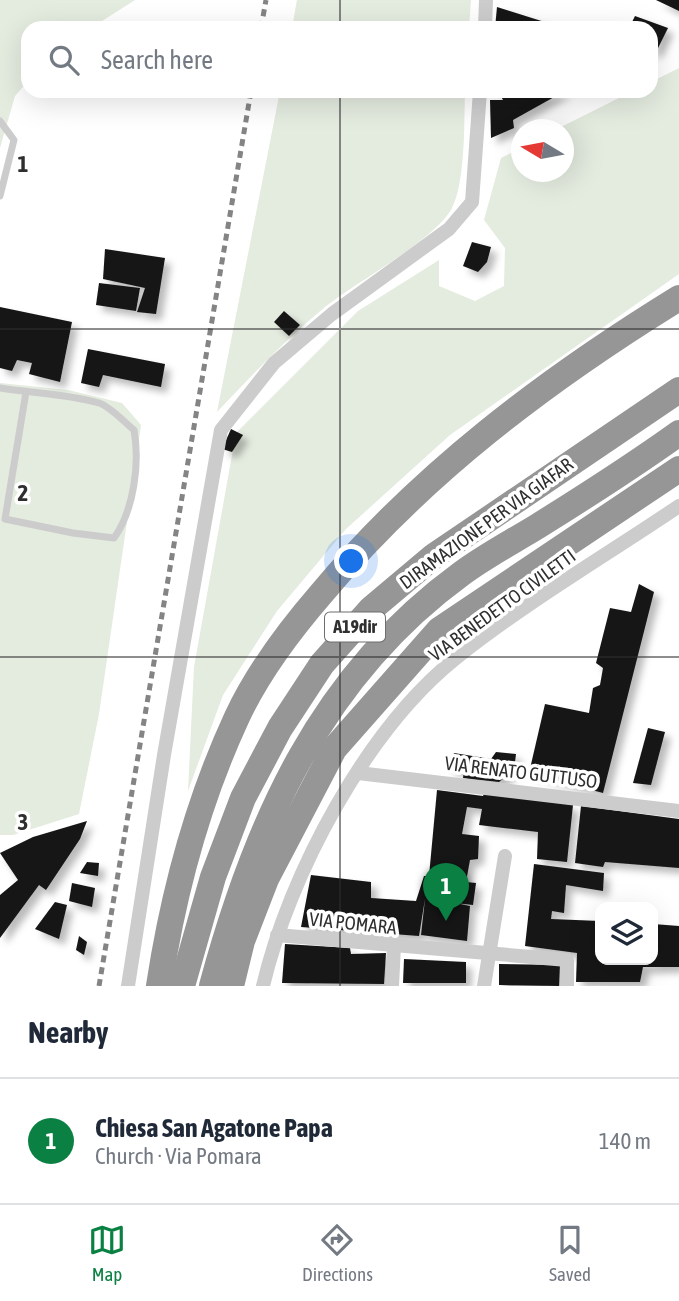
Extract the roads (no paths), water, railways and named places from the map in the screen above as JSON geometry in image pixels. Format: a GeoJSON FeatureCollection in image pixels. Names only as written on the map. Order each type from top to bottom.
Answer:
{"type":"FeatureCollection","features":[{"type":"Feature","properties":{"kind":"highway"},"geometry":{"type":"LineString","coordinates":[[159,986],[181,878],[200,806],[238,714],[287,634],[362,545],[436,472],[612,340],[679,298]]}},
{"type":"Feature","properties":{"kind":"highway","name":"DIRAMAZIONE PER VIA GIAFAR"},"geometry":{"type":"LineString","coordinates":[[182,986],[213,877],[243,798],[279,728],[323,664],[371,609],[434,556],[679,390]]}},
{"type":"Feature","properties":{"kind":"highway","name":"DIRAMAZIONE PER VIA GIAFAR"},"geometry":{"type":"LineString","coordinates":[[212,986],[229,922],[272,808],[306,745],[383,640],[422,604],[464,572],[628,470],[679,433]]}},
{"type":"Feature","properties":{"kind":"highway"},"geometry":{"type":"LineString","coordinates":[[231,986],[242,941],[266,879],[334,749],[439,630],[679,469]]}},
{"type":"Feature","properties":{"kind":"street"},"geometry":{"type":"LineString","coordinates":[[485,21],[486,0]]}},
{"type":"Feature","properties":{"kind":"street"},"geometry":{"type":"LineString","coordinates":[[128,986],[151,835],[221,430],[274,363],[332,314],[449,229],[472,202],[479,98]]}},
{"type":"Feature","properties":{"kind":"street","name":"VIA BENEDETTO CIVILETTI"},"geometry":{"type":"LineString","coordinates":[[262,986],[277,935],[300,874],[358,773],[406,708],[455,658],[679,506]]}},
{"type":"Feature","properties":{"kind":"street","name":"VIA RENATO GUTTUSO"},"geometry":{"type":"LineString","coordinates":[[358,773],[679,811]]}},
{"type":"Feature","properties":{"kind":"street"},"geometry":{"type":"LineString","coordinates":[[484,986],[505,856]]}},
{"type":"Feature","properties":{"kind":"street","name":"VIA POMARA"},"geometry":{"type":"LineString","coordinates":[[277,935],[567,960],[567,986]]}},
{"type":"Feature","properties":{"kind":"street"},"geometry":{"type":"LineString","coordinates":[[392,986],[394,946]]}},
{"type":"Feature","properties":{"kind":"lane"},"geometry":{"type":"LineString","coordinates":[[0,121],[14,139],[0,196]]}},
{"type":"Feature","properties":{"kind":"lane"},"geometry":{"type":"LineString","coordinates":[[0,388],[26,392],[102,404],[134,430],[138,454],[124,524],[114,538],[73,533],[5,519],[26,392]]}},
{"type":"Feature","properties":{"kind":"railway"},"geometry":{"type":"LineString","coordinates":[[262,21],[266,0]]}},
{"type":"Feature","properties":{"kind":"railway"},"geometry":{"type":"LineString","coordinates":[[99,986],[250,98]]}},
{"type":"Feature","properties":{"kind":"place","name":"Chiesa San Agatone Papa"},"geometry":{"type":"Point","coordinates":[446,921]}}]}
